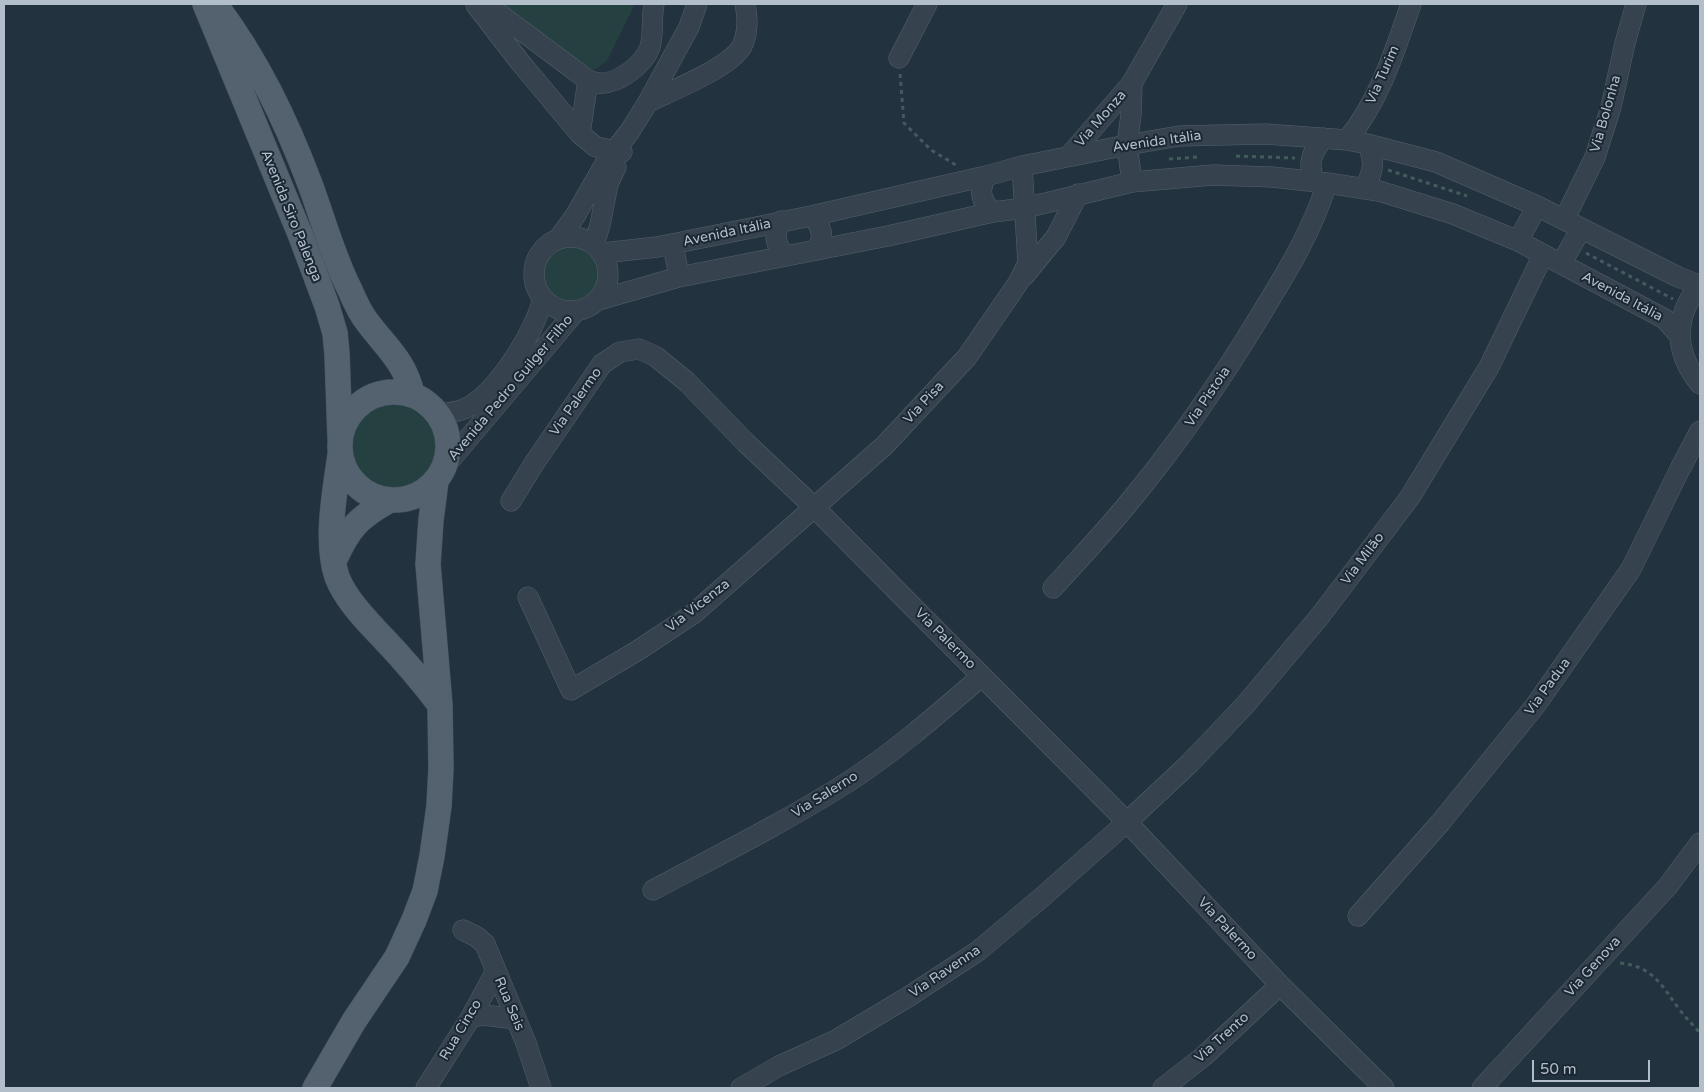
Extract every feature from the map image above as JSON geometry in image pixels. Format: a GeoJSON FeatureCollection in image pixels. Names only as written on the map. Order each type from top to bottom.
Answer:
{"type":"FeatureCollection","features":[{"type":"Feature","properties":{"kind":"main road","name":"Avenida Siro Palenga"},"geometry":{"type":"LineString","coordinates":[[205,4],[327,306],[334,333],[337,354],[340,446],[332,525],[334,562]]}},
{"type":"Feature","properties":{"kind":"main road","name":"Avenida Siro Palenga"},"geometry":{"type":"LineString","coordinates":[[215,4],[242,42],[278,107],[294,144],[348,288],[366,322],[402,366],[412,393]]}},
{"type":"Feature","properties":{"kind":"main road"},"geometry":{"type":"LineString","coordinates":[[242,93],[264,82]]}},
{"type":"Feature","properties":{"kind":"main road"},"geometry":{"type":"LineString","coordinates":[[388,501],[371,496],[356,486],[346,472],[340,446],[346,420],[357,406],[373,396],[390,391],[412,393]]}},
{"type":"Feature","properties":{"kind":"main road","name":"Avenida Pedro Guilger Filho"},"geometry":{"type":"LineString","coordinates":[[315,1088],[354,1021],[397,956],[414,920],[425,891],[439,806],[442,768],[440,705],[428,564],[431,520],[440,473],[448,448],[446,430],[438,414],[425,401],[412,393]]}},
{"type":"Feature","properties":{"kind":"main road","name":"Avenida Pedro Guilger Filho"},"geometry":{"type":"LineString","coordinates":[[334,562],[350,530],[370,511],[388,501],[406,500],[422,493],[440,473]]}},
{"type":"Feature","properties":{"kind":"main road"},"geometry":{"type":"LineString","coordinates":[[334,562],[337,577],[354,606],[421,680],[440,705]]}},
{"type":"Feature","properties":{"kind":"street"},"geometry":{"type":"LineString","coordinates":[[475,4],[580,134],[596,146],[619,151]]}},
{"type":"Feature","properties":{"kind":"street"},"geometry":{"type":"LineString","coordinates":[[486,4],[588,80],[598,83],[620,78],[631,72],[642,60],[649,48],[652,36],[651,21],[654,4]]}},
{"type":"Feature","properties":{"kind":"street"},"geometry":{"type":"LineString","coordinates":[[598,248],[600,225],[608,184],[619,151],[689,27],[697,4]]}},
{"type":"Feature","properties":{"kind":"street"},"geometry":{"type":"LineString","coordinates":[[648,102],[695,80],[742,47],[746,32],[747,12],[745,4]]}},
{"type":"Feature","properties":{"kind":"street"},"geometry":{"type":"LineString","coordinates":[[898,58],[927,4]]}},
{"type":"Feature","properties":{"kind":"street","name":"Via Monza"},"geometry":{"type":"LineString","coordinates":[[1070,155],[1132,83],[1177,4]]}},
{"type":"Feature","properties":{"kind":"street","name":"Via Turim"},"geometry":{"type":"LineString","coordinates":[[1347,140],[1358,127],[1368,110],[1385,75],[1411,4]]}},
{"type":"Feature","properties":{"kind":"street","name":"Via Bolonha"},"geometry":{"type":"LineString","coordinates":[[1572,224],[1611,107],[1624,42],[1636,4]]}},
{"type":"Feature","properties":{"kind":"street"},"geometry":{"type":"LineString","coordinates":[[580,134],[588,80]]}},
{"type":"Feature","properties":{"kind":"street","name":"Via Monza"},"geometry":{"type":"LineString","coordinates":[[1132,83],[1131,115],[1127,145],[1132,182]]}},
{"type":"Feature","properties":{"kind":"street","name":"Avenida Itália"},"geometry":{"type":"LineString","coordinates":[[598,248],[673,244],[811,216],[1070,155],[1179,136],[1266,134],[1347,140],[1436,162],[1537,206],[1678,277],[1700,285]]}},
{"type":"Feature","properties":{"kind":"street"},"geometry":{"type":"LineString","coordinates":[[1321,182],[1310,166],[1312,155],[1324,138]]}},
{"type":"Feature","properties":{"kind":"street"},"geometry":{"type":"LineString","coordinates":[[1364,189],[1374,164],[1368,144]]}},
{"type":"Feature","properties":{"kind":"street"},"geometry":{"type":"LineString","coordinates":[[438,414],[456,412],[478,401],[494,384],[527,338],[536,321],[543,299],[536,288],[534,276],[535,264],[540,253],[548,244],[558,238],[580,210],[606,162],[619,151]]}},
{"type":"Feature","properties":{"kind":"street"},"geometry":{"type":"LineString","coordinates":[[1022,166],[1025,208]]}},
{"type":"Feature","properties":{"kind":"street","name":"Avenida Itália"},"geometry":{"type":"LineString","coordinates":[[599,300],[679,277],[817,250],[993,212],[1025,208],[1132,182],[1213,175],[1272,177],[1379,191],[1452,214],[1518,242],[1665,319],[1680,336]]}},
{"type":"Feature","properties":{"kind":"street"},"geometry":{"type":"LineString","coordinates":[[977,178],[981,188],[981,195],[987,207],[993,212]]}},
{"type":"Feature","properties":{"kind":"street","name":"Via Pistoia"},"geometry":{"type":"LineString","coordinates":[[1053,588],[1126,506],[1200,411],[1293,262],[1318,210],[1321,182]]}},
{"type":"Feature","properties":{"kind":"street","name":"Via Pisa"},"geometry":{"type":"LineString","coordinates":[[815,508],[884,446],[967,357],[1018,283],[1056,237],[1078,194]]}},
{"type":"Feature","properties":{"kind":"street"},"geometry":{"type":"LineString","coordinates":[[1518,242],[1537,206]]}},
{"type":"Feature","properties":{"kind":"street","name":"Via Pisa"},"geometry":{"type":"LineString","coordinates":[[1018,283],[1028,263],[1025,208]]}},
{"type":"Feature","properties":{"kind":"street"},"geometry":{"type":"LineString","coordinates":[[811,216],[820,226],[822,232],[822,238],[817,250]]}},
{"type":"Feature","properties":{"kind":"street","name":"Avenida Itália"},"geometry":{"type":"LineString","coordinates":[[781,221],[776,240],[778,247],[787,256]]}},
{"type":"Feature","properties":{"kind":"street"},"geometry":{"type":"LineString","coordinates":[[1552,260],[1572,224]]}},
{"type":"Feature","properties":{"kind":"street"},"geometry":{"type":"LineString","coordinates":[[558,238],[571,236],[583,238],[598,248],[608,264],[609,277],[606,289],[599,300]]}},
{"type":"Feature","properties":{"kind":"street","name":"Avenida Itália"},"geometry":{"type":"LineString","coordinates":[[673,244],[679,277]]}},
{"type":"Feature","properties":{"kind":"street","name":"Via Milão"},"geometry":{"type":"LineString","coordinates":[[1127,822],[1190,763],[1246,704],[1320,616],[1410,497],[1552,260]]}},
{"type":"Feature","properties":{"kind":"street"},"geometry":{"type":"LineString","coordinates":[[1700,285],[1686,305],[1681,320],[1680,336],[1683,355],[1690,372],[1700,384]]}},
{"type":"Feature","properties":{"kind":"street","name":"Avenida Pedro Guilger Filho"},"geometry":{"type":"LineString","coordinates":[[543,299],[552,306],[564,311],[576,311],[589,307],[599,300]]}},
{"type":"Feature","properties":{"kind":"street","name":"Avenida Pedro Guilger Filho"},"geometry":{"type":"LineString","coordinates":[[440,473],[576,311]]}},
{"type":"Feature","properties":{"kind":"street","name":"Via Palermo"},"geometry":{"type":"LineString","coordinates":[[511,501],[535,462],[602,364],[620,352],[639,349],[655,356],[687,382],[746,444],[815,508],[1127,822],[1280,985],[1384,1088]]}},
{"type":"Feature","properties":{"kind":"street","name":"Via Padua"},"geometry":{"type":"LineString","coordinates":[[1358,916],[1440,823],[1536,706],[1631,569],[1700,431]]}},
{"type":"Feature","properties":{"kind":"street","name":"Via Vicenza"},"geometry":{"type":"LineString","coordinates":[[528,597],[570,690],[637,651],[693,614],[815,508]]}},
{"type":"Feature","properties":{"kind":"street","name":"Via Salerno"},"geometry":{"type":"LineString","coordinates":[[653,890],[789,818],[850,780],[922,728],[982,676]]}},
{"type":"Feature","properties":{"kind":"street","name":"Via Ravenna"},"geometry":{"type":"LineString","coordinates":[[741,1088],[779,1066],[836,1040],[908,997],[978,951],[1127,822]]}},
{"type":"Feature","properties":{"kind":"street","name":"Via Genova"},"geometry":{"type":"LineString","coordinates":[[1482,1088],[1668,886],[1700,843]]}},
{"type":"Feature","properties":{"kind":"street","name":"Rua Seis"},"geometry":{"type":"LineString","coordinates":[[463,930],[485,944],[526,1043],[541,1088]]}},
{"type":"Feature","properties":{"kind":"street","name":"Rua Cinco"},"geometry":{"type":"LineString","coordinates":[[426,1088],[472,1017],[496,971]]}},
{"type":"Feature","properties":{"kind":"street","name":"Via Trento"},"geometry":{"type":"LineString","coordinates":[[1163,1088],[1204,1056],[1280,985]]}},
{"type":"Feature","properties":{"kind":"street"},"geometry":{"type":"LineString","coordinates":[[472,1017],[484,1015],[516,1020]]}},
{"type":"Feature","properties":{"kind":"path"},"geometry":{"type":"LineString","coordinates":[[898,58],[904,123],[931,150],[977,178]]}},
{"type":"Feature","properties":{"kind":"path"},"geometry":{"type":"LineString","coordinates":[[1597,961],[1634,964],[1658,979],[1680,1011],[1700,1033]]}},
{"type":"Feature","properties":{"kind":"green space"},"geometry":{"type":"Polygon","coordinates":[[[504,4],[635,4],[607,61],[596,69],[578,70],[560,60],[504,4]]]}},
{"type":"Feature","properties":{"kind":"green space"},"geometry":{"type":"Polygon","coordinates":[[[571,244],[588,249],[596,257],[601,274],[596,291],[588,299],[571,304],[554,299],[546,291],[541,274],[546,257],[554,249],[571,244]]]}},
{"type":"Feature","properties":{"kind":"green space"},"geometry":{"type":"Polygon","coordinates":[[[394,400],[412,403],[427,413],[437,428],[440,446],[437,464],[427,479],[412,489],[394,492],[376,489],[361,479],[351,464],[348,446],[351,428],[361,413],[376,403],[394,400]]]}}]}
